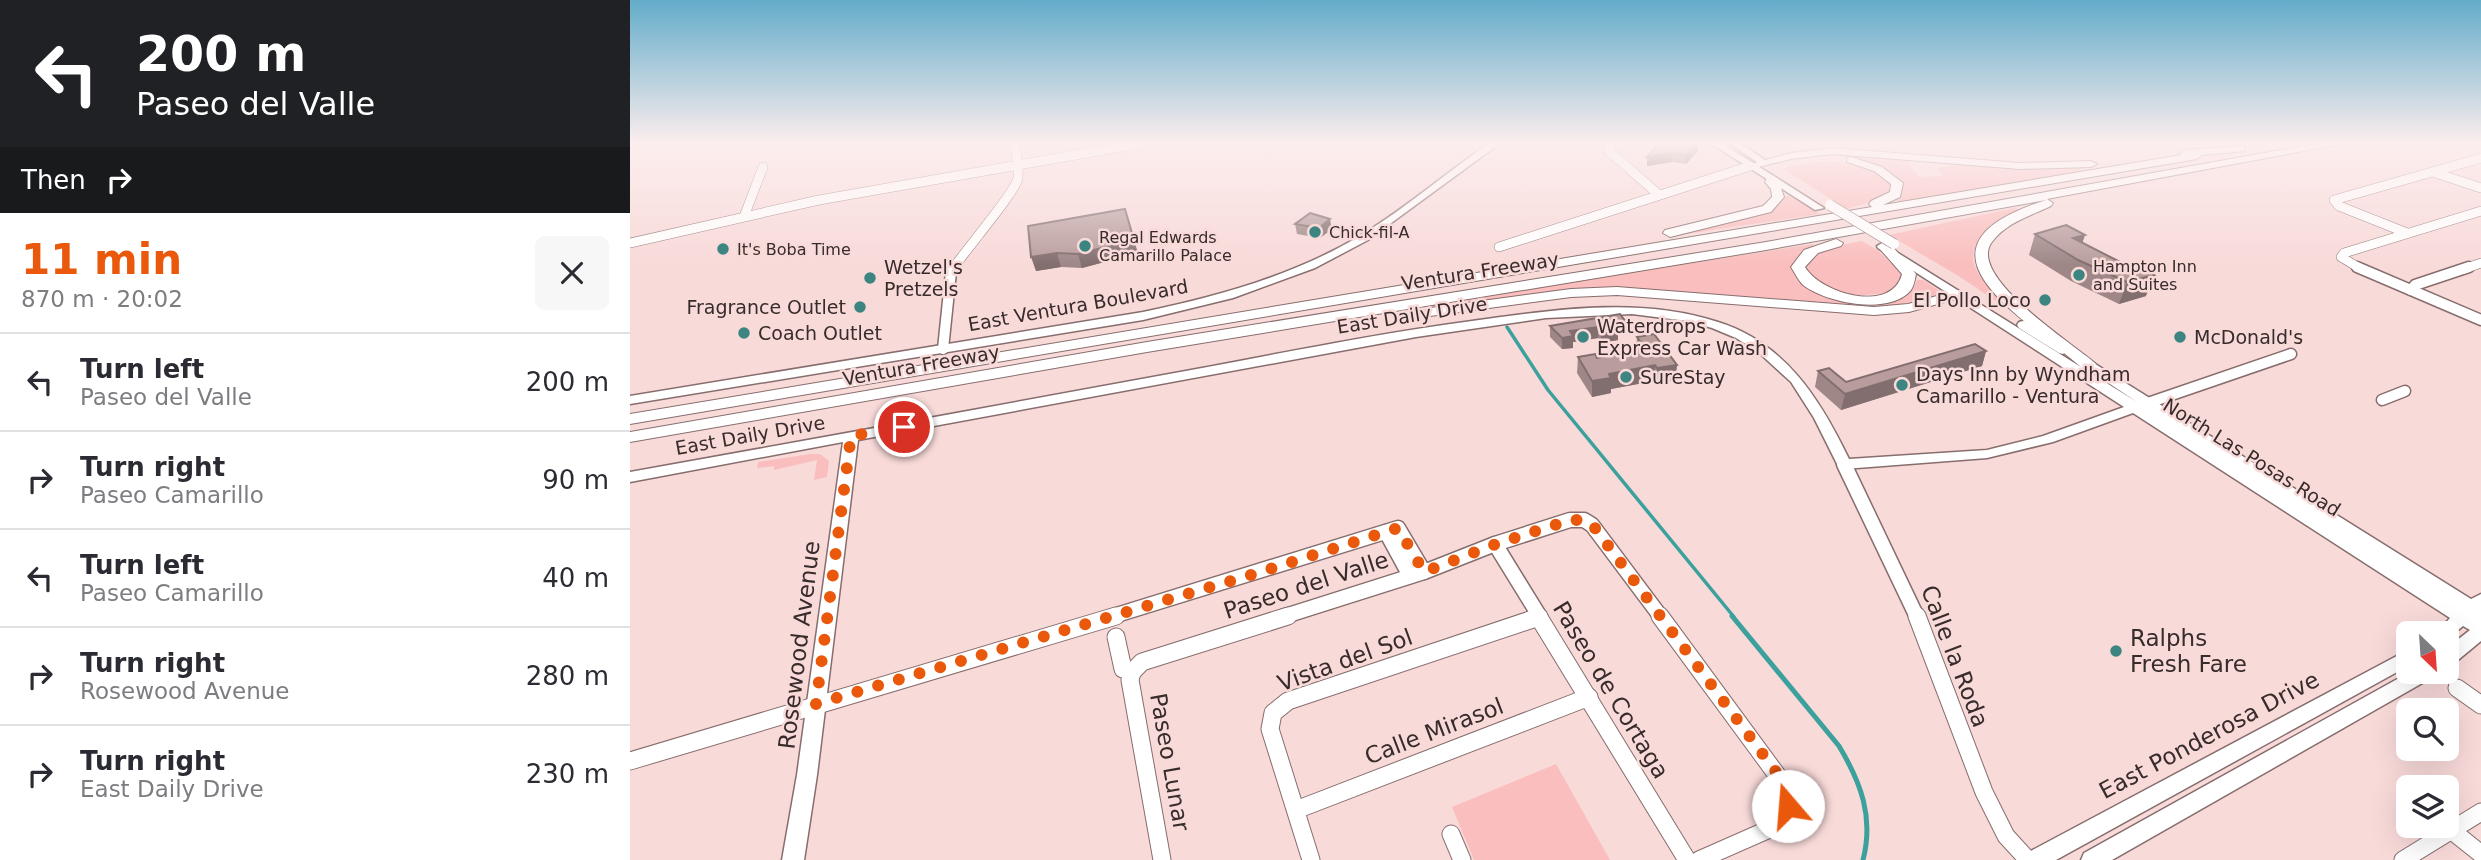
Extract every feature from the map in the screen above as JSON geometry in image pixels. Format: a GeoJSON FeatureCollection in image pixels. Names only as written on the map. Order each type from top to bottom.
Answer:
{"type":"FeatureCollection","features":[{"type":"Feature","properties":{"kind":"highway"},"geometry":{"type":"LineString","coordinates":[[1518,269],[1759,212],[1777,201],[1779,192],[1772,184]]}},
{"type":"Feature","properties":{"kind":"highway"},"geometry":{"type":"LineString","coordinates":[[1762,229],[1891,199],[1897,190],[1897,184]]}},
{"type":"Feature","properties":{"kind":"highway","name":"Ventura Freeway"},"geometry":{"type":"LineString","coordinates":[[630,419],[2031,184]]}},
{"type":"Feature","properties":{"kind":"highway","name":"Ventura Freeway"},"geometry":{"type":"LineString","coordinates":[[630,437],[1146,347],[1766,246],[2110,184]]}},
{"type":"Feature","properties":{"kind":"highway"},"geometry":{"type":"LineString","coordinates":[[2089,366],[1991,285],[1980,267],[1979,250],[1996,229],[2031,209],[2126,184]]}},
{"type":"Feature","properties":{"kind":"highway"},"geometry":{"type":"LineString","coordinates":[[1888,246],[1910,278],[1906,288],[1891,296],[1869,299],[1837,296],[1811,285],[1798,272],[1802,258],[1822,246],[1982,208]]}},
{"type":"Feature","properties":{"kind":"highway"},"geometry":{"type":"LineString","coordinates":[[1146,347],[1590,291],[1642,292],[1874,311],[1909,307],[1963,293]]}},
{"type":"Feature","properties":{"kind":"main road","name":"East Ventura Boulevard"},"geometry":{"type":"LineString","coordinates":[[630,400],[1145,308],[1264,275],[1341,241],[1423,184]]}},
{"type":"Feature","properties":{"kind":"main road","name":"East Ventura Boulevard"},"geometry":{"type":"LineString","coordinates":[[630,393],[1143,316],[1254,288],[1320,261],[1364,237],[1439,184]]}},
{"type":"Feature","properties":{"kind":"main road","name":"North Las Posas Road"},"geometry":{"type":"LineString","coordinates":[[1789,184],[2474,610],[2481,630]]}},
{"type":"Feature","properties":{"kind":"main road","name":"North Las Posas Road"},"geometry":{"type":"LineString","coordinates":[[1963,293],[2089,366],[2141,405]]}},
{"type":"Feature","properties":{"kind":"main road","name":"East Daily Drive"},"geometry":{"type":"LineString","coordinates":[[630,477],[1425,331],[1560,313],[1631,310],[1674,314],[1717,325],[1770,353],[1789,369],[1810,398],[1844,464]]}},
{"type":"Feature","properties":{"kind":"main road"},"geometry":{"type":"LineString","coordinates":[[1844,464],[1987,454],[2048,439],[2141,405]]}},
{"type":"Feature","properties":{"kind":"main road","name":"Rosewood Avenue"},"geometry":{"type":"LineString","coordinates":[[793,860],[851,436]]}},
{"type":"Feature","properties":{"kind":"main road"},"geometry":{"type":"LineString","coordinates":[[2459,622],[2474,610]]}},
{"type":"Feature","properties":{"kind":"main road"},"geometry":{"type":"LineString","coordinates":[[2459,649],[2481,630]]}},
{"type":"Feature","properties":{"kind":"main road","name":"East Ponderosa Drive"},"geometry":{"type":"LineString","coordinates":[[2035,860],[2396,664]]}},
{"type":"Feature","properties":{"kind":"main road"},"geometry":{"type":"LineString","coordinates":[[2092,860],[2405,684]]}},
{"type":"Feature","properties":{"kind":"street"},"geometry":{"type":"LineString","coordinates":[[745,214],[757,184]]}},
{"type":"Feature","properties":{"kind":"street"},"geometry":{"type":"LineString","coordinates":[[630,243],[745,214],[893,184]]}},
{"type":"Feature","properties":{"kind":"street"},"geometry":{"type":"LineString","coordinates":[[943,345],[951,272],[969,244],[1016,184]]}},
{"type":"Feature","properties":{"kind":"street"},"geometry":{"type":"LineString","coordinates":[[1647,184],[1658,194]]}},
{"type":"Feature","properties":{"kind":"street"},"geometry":{"type":"LineString","coordinates":[[1499,247],[1658,194],[1700,184]]}},
{"type":"Feature","properties":{"kind":"street"},"geometry":{"type":"LineString","coordinates":[[2390,184],[2334,200],[2339,206],[2407,233]]}},
{"type":"Feature","properties":{"kind":"street"},"geometry":{"type":"LineString","coordinates":[[2481,211],[2344,253],[2342,259],[2481,320]]}},
{"type":"Feature","properties":{"kind":"street"},"geometry":{"type":"LineString","coordinates":[[2411,290],[2415,285],[2481,263]]}},
{"type":"Feature","properties":{"kind":"street"},"geometry":{"type":"LineString","coordinates":[[2411,290],[2425,290],[2481,270]]}},
{"type":"Feature","properties":{"kind":"street"},"geometry":{"type":"LineString","coordinates":[[2141,405],[2291,354]]}},
{"type":"Feature","properties":{"kind":"street"},"geometry":{"type":"LineString","coordinates":[[2382,400],[2405,391]]}},
{"type":"Feature","properties":{"kind":"street","name":"Calle la Roda"},"geometry":{"type":"LineString","coordinates":[[1844,464],[1916,614],[1984,792],[2006,836],[2028,860]]}},
{"type":"Feature","properties":{"kind":"street","name":"Paseo del Valle"},"geometry":{"type":"LineString","coordinates":[[1132,672],[1142,662],[1417,574],[1496,544],[1577,519],[1592,524],[1788,790],[1785,817],[1774,827],[1699,860]]}},
{"type":"Feature","properties":{"kind":"street"},"geometry":{"type":"LineString","coordinates":[[630,761],[1238,579],[1392,530],[1417,574]]}},
{"type":"Feature","properties":{"kind":"street","name":"Paseo de Cortaga"},"geometry":{"type":"LineString","coordinates":[[1496,544],[1687,860]]}},
{"type":"Feature","properties":{"kind":"street","name":"Vista del Sol"},"geometry":{"type":"LineString","coordinates":[[1311,860],[1270,729],[1270,720],[1278,708],[1289,701],[1539,617]]}},
{"type":"Feature","properties":{"kind":"street"},"geometry":{"type":"LineString","coordinates":[[1116,637],[1123,669],[1132,672]]}},
{"type":"Feature","properties":{"kind":"street","name":"Paseo Lunar"},"geometry":{"type":"LineString","coordinates":[[1132,672],[1130,680],[1162,860]]}},
{"type":"Feature","properties":{"kind":"street"},"geometry":{"type":"LineString","coordinates":[[2457,688],[2481,705]]}},
{"type":"Feature","properties":{"kind":"street","name":"Calle Mirasol"},"geometry":{"type":"LineString","coordinates":[[1296,810],[1589,697]]}},
{"type":"Feature","properties":{"kind":"street"},"geometry":{"type":"LineString","coordinates":[[2459,825],[2481,812]]}},
{"type":"Feature","properties":{"kind":"street"},"geometry":{"type":"LineString","coordinates":[[1451,834],[1462,860]]}},
{"type":"Feature","properties":{"kind":"street"},"geometry":{"type":"LineString","coordinates":[[2459,836],[2481,854]]}},
{"type":"Feature","properties":{"kind":"street"},"geometry":{"type":"LineString","coordinates":[[2403,860],[2438,838]]}},
{"type":"Feature","properties":{"kind":"shaded area"},"geometry":{"type":"Polygon","coordinates":[[[1807,184],[1890,184],[1890,193],[1882,199],[1846,209],[1807,184]]]}},
{"type":"Feature","properties":{"kind":"shaded area"},"geometry":{"type":"Polygon","coordinates":[[[1900,184],[2006,184],[1901,203],[1894,199],[1900,184]]]}},
{"type":"Feature","properties":{"kind":"shaded area"},"geometry":{"type":"Polygon","coordinates":[[[1788,195],[1820,214],[1673,236],[1772,209],[1788,195]]]}},
{"type":"Feature","properties":{"kind":"shaded area"},"geometry":{"type":"Polygon","coordinates":[[[2014,208],[2022,211],[1990,231],[1974,250],[1973,261],[1978,272],[2004,302],[1999,303],[1889,235],[2014,208]]]}},
{"type":"Feature","properties":{"kind":"shaded area"},"geometry":{"type":"Polygon","coordinates":[[[1862,241],[1879,251],[1902,275],[1904,279],[1889,293],[1851,296],[1819,285],[1805,269],[1808,262],[1821,252],[1862,241]]]}},
{"type":"Feature","properties":{"kind":"shaded area"},"geometry":{"type":"Polygon","coordinates":[[[1812,244],[1816,247],[1794,270],[1802,282],[1823,295],[1898,299],[1913,290],[1917,280],[1923,280],[1943,293],[1898,305],[1857,307],[1622,288],[1427,310],[1427,306],[1812,244]]]}},
{"type":"Feature","properties":{"kind":"shaded area"},"geometry":{"type":"Polygon","coordinates":[[[820,454],[829,461],[827,477],[814,480],[817,460],[774,470],[774,466],[757,468],[758,462],[820,454]]]}},
{"type":"Feature","properties":{"kind":"shaded area"},"geometry":{"type":"Polygon","coordinates":[[[1556,764],[1610,860],[1474,860],[1452,807],[1556,764]]]}},
{"type":"Feature","properties":{"kind":"building"},"geometry":{"type":"Polygon","coordinates":[[[1125,209],[1134,240],[1078,254],[1057,253],[1031,257],[1028,226],[1125,209]]]}},
{"type":"Feature","properties":{"kind":"building"},"geometry":{"type":"Polygon","coordinates":[[[1310,213],[1330,219],[1319,228],[1295,224],[1310,213]]]}},
{"type":"Feature","properties":{"kind":"building"},"geometry":{"type":"Polygon","coordinates":[[[2066,225],[2085,235],[2073,238],[2126,265],[2136,263],[2154,275],[2127,282],[2078,260],[2035,234],[2066,225]]]}},
{"type":"Feature","properties":{"kind":"building"},"geometry":{"type":"Polygon","coordinates":[[[1620,314],[1626,322],[1615,324],[1619,329],[1601,332],[1598,327],[1570,331],[1573,336],[1562,338],[1550,326],[1620,314]]]}},
{"type":"Feature","properties":{"kind":"building"},"geometry":{"type":"Polygon","coordinates":[[[1654,334],[1677,365],[1657,368],[1655,365],[1609,374],[1611,378],[1592,381],[1578,357],[1595,354],[1597,358],[1646,349],[1637,337],[1654,334]]]}},
{"type":"Feature","properties":{"kind":"building"},"geometry":{"type":"Polygon","coordinates":[[[1975,344],[1986,351],[1845,394],[1818,371],[1829,368],[1846,382],[1975,344]]]}},
{"type":"Feature","properties":{"kind":"waterway"},"geometry":{"type":"LineString","coordinates":[[1507,327],[1548,390],[1734,617]]}},
{"type":"Feature","properties":{"kind":"waterway"},"geometry":{"type":"LineString","coordinates":[[1732,616],[1839,746],[1854,773],[1866,815],[1863,860]]}},
{"type":"Feature","properties":{"kind":"place","name":"Chick-fil-A"},"geometry":{"type":"Point","coordinates":[1315,232]}},
{"type":"Feature","properties":{"kind":"place","name":"Regal Edwards Camarillo Palace"},"geometry":{"type":"Point","coordinates":[1085,246]}},
{"type":"Feature","properties":{"kind":"place","name":"It's Boba Time"},"geometry":{"type":"Point","coordinates":[723,249]}},
{"type":"Feature","properties":{"kind":"place","name":"Hampton Inn and Suites"},"geometry":{"type":"Point","coordinates":[2079,275]}},
{"type":"Feature","properties":{"kind":"place","name":"Wetzel's Pretzels"},"geometry":{"type":"Point","coordinates":[870,278]}},
{"type":"Feature","properties":{"kind":"place","name":"El Pollo Loco"},"geometry":{"type":"Point","coordinates":[2045,300]}},
{"type":"Feature","properties":{"kind":"place","name":"Fragrance Outlet"},"geometry":{"type":"Point","coordinates":[860,307]}},
{"type":"Feature","properties":{"kind":"place","name":"Coach Outlet"},"geometry":{"type":"Point","coordinates":[744,333]}},
{"type":"Feature","properties":{"kind":"place","name":"Waterdrops Express Car Wash"},"geometry":{"type":"Point","coordinates":[1583,337]}},
{"type":"Feature","properties":{"kind":"place","name":"McDonald's"},"geometry":{"type":"Point","coordinates":[2180,337]}},
{"type":"Feature","properties":{"kind":"place","name":"SureStay"},"geometry":{"type":"Point","coordinates":[1626,377]}},
{"type":"Feature","properties":{"kind":"place","name":"Days Inn by Wyndham Camarillo - Ventura"},"geometry":{"type":"Point","coordinates":[1902,385]}},
{"type":"Feature","properties":{"kind":"place","name":"Ralphs Fresh Fare"},"geometry":{"type":"Point","coordinates":[2116,651]}},
{"type":"Feature","properties":{"kind":"route"},"geometry":{"type":"LineString","coordinates":[[904,427],[851,436],[816,704],[1251,575],[1398,528],[1424,572],[1496,544],[1577,519],[1592,524],[1782,780],[1788,790],[1788,806]]}}]}
